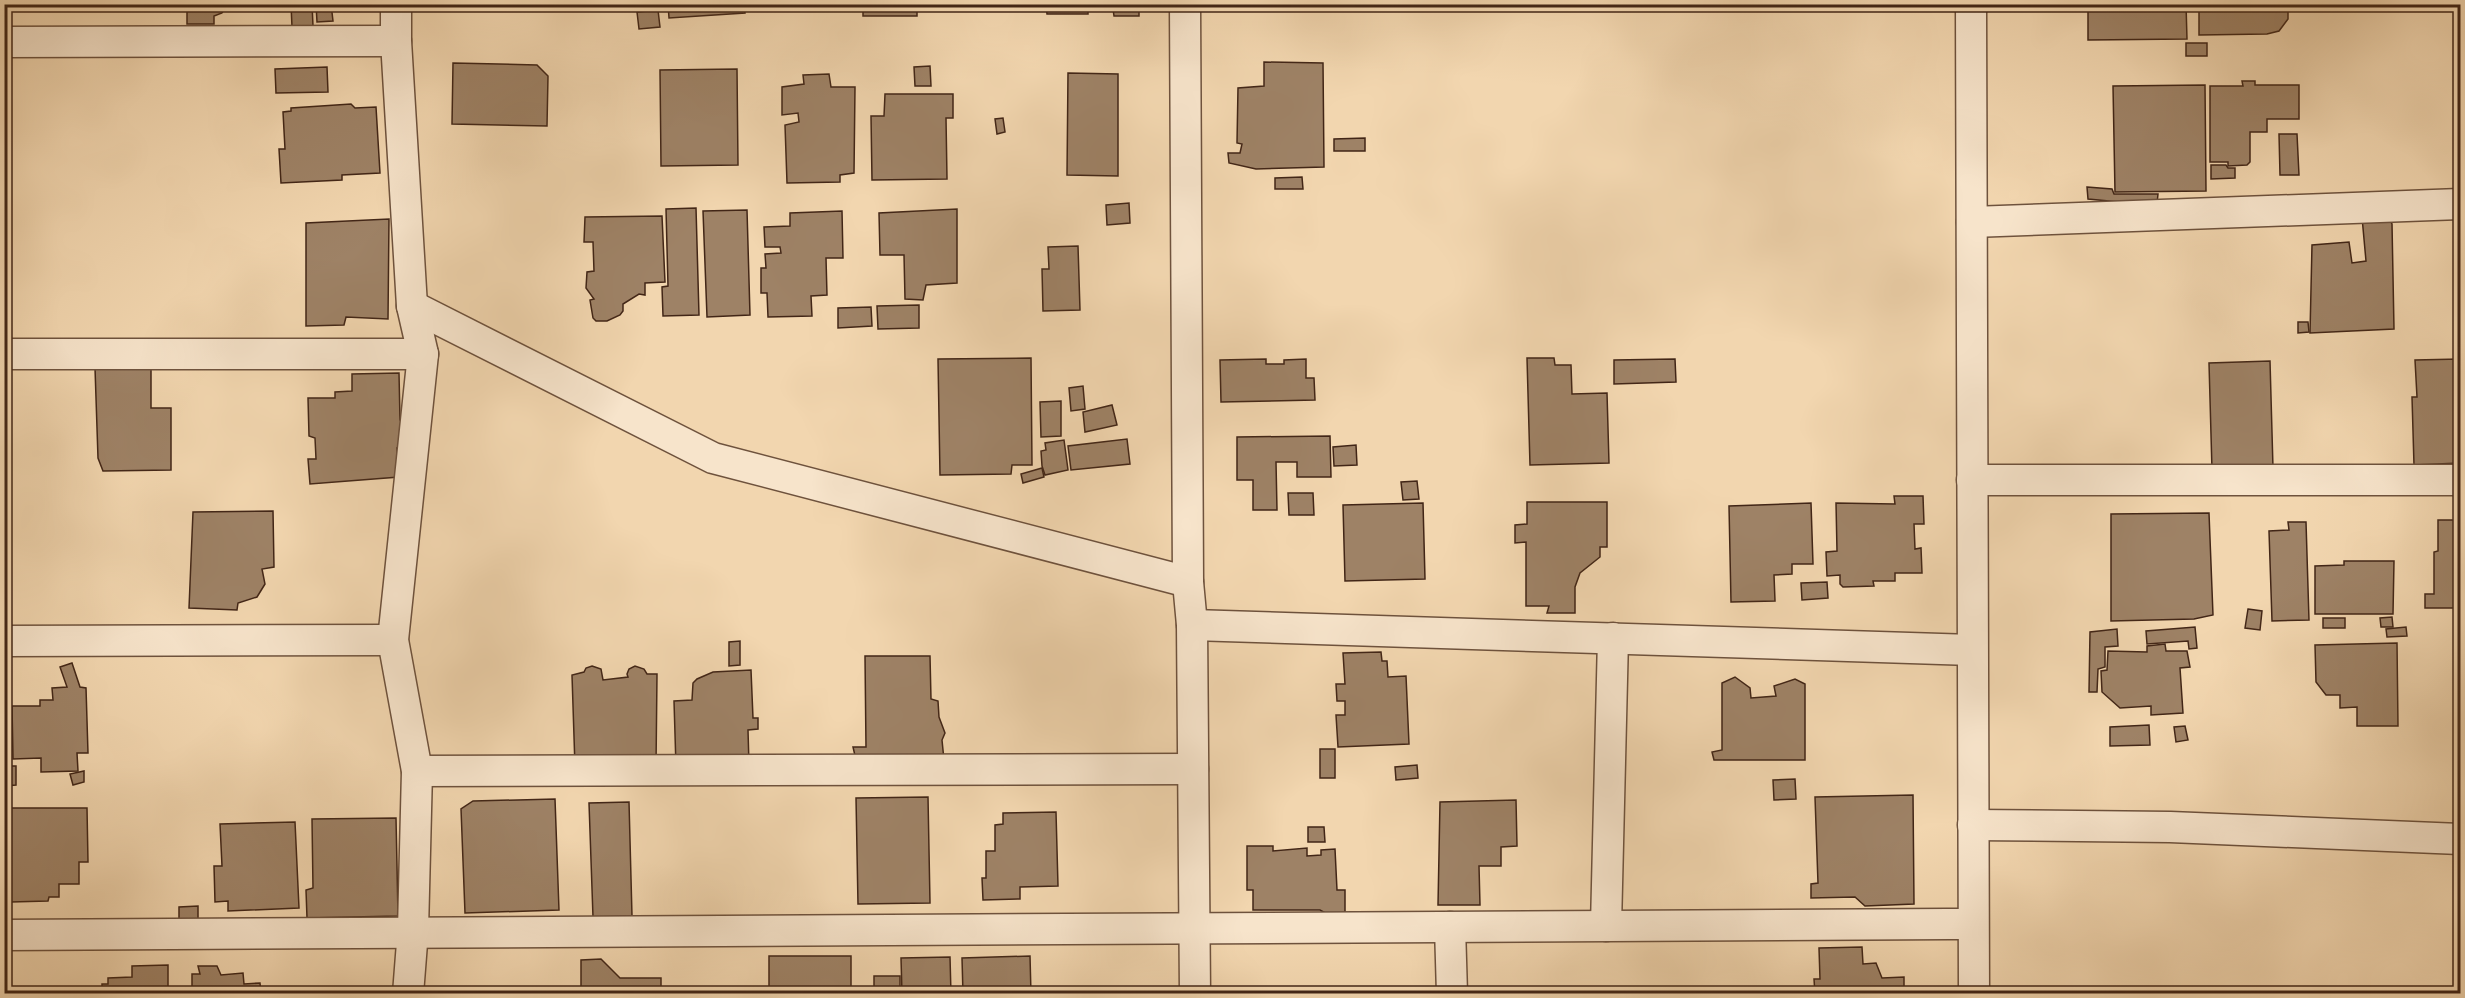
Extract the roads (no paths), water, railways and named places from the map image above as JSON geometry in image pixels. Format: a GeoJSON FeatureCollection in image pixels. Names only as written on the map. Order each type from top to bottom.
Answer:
{"type":"FeatureCollection","features":[{"type":"Feature","properties":{"kind":"street"},"geometry":{"type":"LineString","coordinates":[[396,4],[396,41],[412,306],[423,354],[393,640],[417,771],[413,930],[408,993]]}},
{"type":"Feature","properties":{"kind":"street"},"geometry":{"type":"LineString","coordinates":[[1185,4],[1188,582],[1192,625],[1195,993]]}},
{"type":"Feature","properties":{"kind":"street"},"geometry":{"type":"LineString","coordinates":[[1971,4],[1974,993]]}},
{"type":"Feature","properties":{"kind":"street"},"geometry":{"type":"LineString","coordinates":[[4,42],[396,41]]}},
{"type":"Feature","properties":{"kind":"street"},"geometry":{"type":"LineString","coordinates":[[1971,222],[2460,204]]}},
{"type":"Feature","properties":{"kind":"street"},"geometry":{"type":"LineString","coordinates":[[412,306],[713,458],[1188,582]]}},
{"type":"Feature","properties":{"kind":"street"},"geometry":{"type":"LineString","coordinates":[[4,354],[423,354]]}},
{"type":"Feature","properties":{"kind":"street"},"geometry":{"type":"LineString","coordinates":[[1972,480],[2460,480]]}},
{"type":"Feature","properties":{"kind":"street"},"geometry":{"type":"LineString","coordinates":[[1192,625],[1972,650]]}},
{"type":"Feature","properties":{"kind":"street"},"geometry":{"type":"LineString","coordinates":[[1606,926],[1613,638]]}},
{"type":"Feature","properties":{"kind":"street"},"geometry":{"type":"LineString","coordinates":[[4,641],[393,640]]}},
{"type":"Feature","properties":{"kind":"street"},"geometry":{"type":"LineString","coordinates":[[417,771],[1193,769]]}},
{"type":"Feature","properties":{"kind":"street"},"geometry":{"type":"LineString","coordinates":[[1973,825],[2170,827],[2460,839]]}},
{"type":"Feature","properties":{"kind":"street"},"geometry":{"type":"LineString","coordinates":[[4,935],[1195,925],[1450,927],[1973,924]]}},
{"type":"Feature","properties":{"kind":"street"},"geometry":{"type":"LineString","coordinates":[[1450,927],[1452,993]]}}]}
